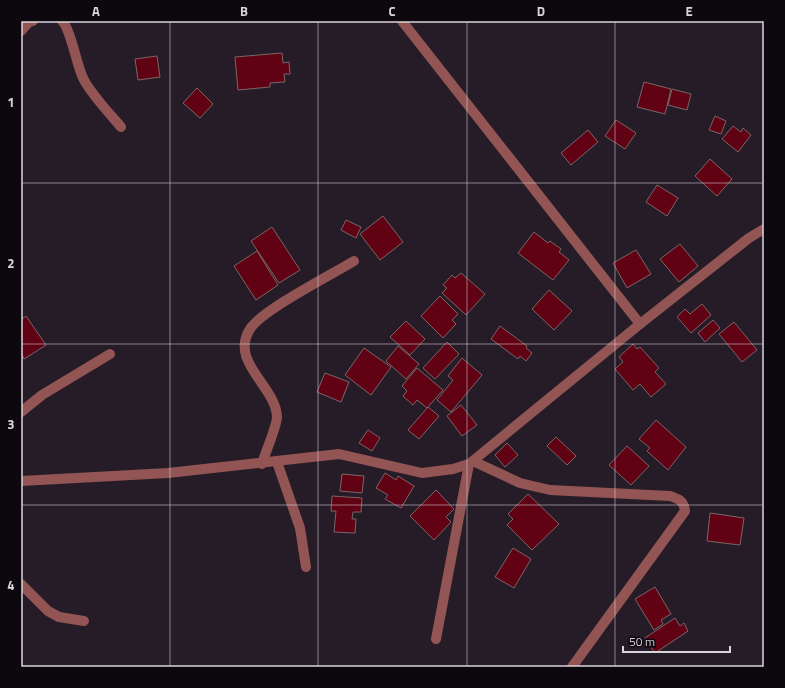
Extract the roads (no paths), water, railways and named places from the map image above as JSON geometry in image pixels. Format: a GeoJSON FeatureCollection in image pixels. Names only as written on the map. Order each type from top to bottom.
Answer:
{"type":"FeatureCollection","features":[{"type":"Feature","properties":{"kind":"street"},"geometry":{"type":"LineString","coordinates":[[21,31],[29,22],[33,21]]}},
{"type":"Feature","properties":{"kind":"street"},"geometry":{"type":"LineString","coordinates":[[62,21],[67,24],[74,55],[84,80],[121,128]]}},
{"type":"Feature","properties":{"kind":"street"},"geometry":{"type":"LineString","coordinates":[[402,21],[640,324]]}},
{"type":"Feature","properties":{"kind":"street"},"geometry":{"type":"LineString","coordinates":[[21,481],[168,473],[262,464],[339,454],[422,473],[453,469],[472,463],[640,324],[749,238],[764,229]]}},
{"type":"Feature","properties":{"kind":"street"},"geometry":{"type":"LineString","coordinates":[[262,464],[277,418],[273,400],[247,360],[245,341],[250,329],[266,313],[354,261]]}},
{"type":"Feature","properties":{"kind":"street"},"geometry":{"type":"LineString","coordinates":[[21,412],[42,395],[110,354]]}},
{"type":"Feature","properties":{"kind":"street"},"geometry":{"type":"LineString","coordinates":[[277,462],[300,528],[306,567]]}},
{"type":"Feature","properties":{"kind":"street"},"geometry":{"type":"LineString","coordinates":[[436,639],[472,463]]}},
{"type":"Feature","properties":{"kind":"street"},"geometry":{"type":"LineString","coordinates":[[472,463],[520,483],[550,490],[670,496],[680,500],[684,505],[685,511],[572,667]]}},
{"type":"Feature","properties":{"kind":"street"},"geometry":{"type":"LineString","coordinates":[[21,584],[48,610],[59,617],[84,621]]}}]}
